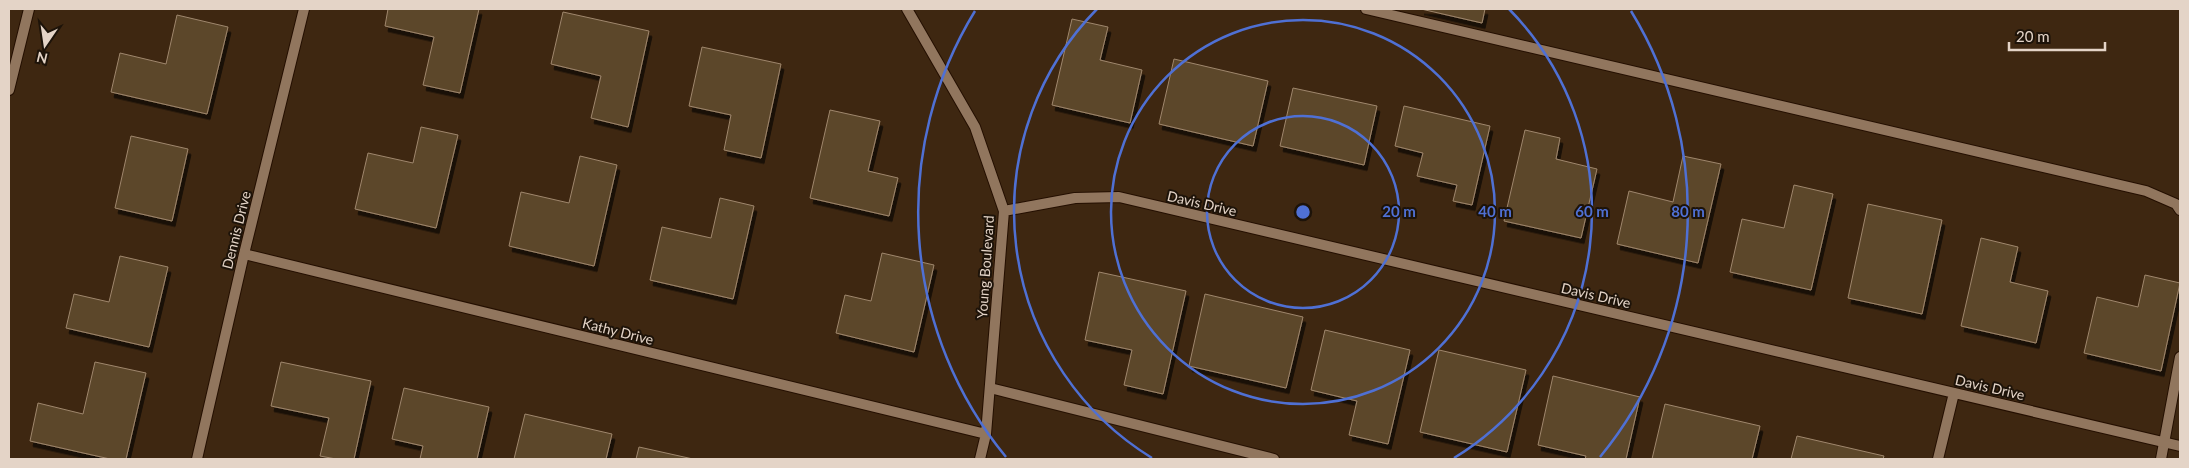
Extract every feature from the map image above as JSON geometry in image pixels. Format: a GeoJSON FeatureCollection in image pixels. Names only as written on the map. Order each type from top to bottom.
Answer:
{"type":"FeatureCollection","features":[{"type":"Feature","properties":{"kind":"street"},"geometry":{"type":"LineString","coordinates":[[9,90],[29,9]]}},
{"type":"Feature","properties":{"kind":"street","name":"Dennis Drive"},"geometry":{"type":"LineString","coordinates":[[197,459],[244,254],[304,9]]}},
{"type":"Feature","properties":{"kind":"street","name":"Young Boulevard"},"geometry":{"type":"LineString","coordinates":[[907,9],[975,127],[1004,211],[986,434],[980,459]]}},
{"type":"Feature","properties":{"kind":"street"},"geometry":{"type":"LineString","coordinates":[[1366,9],[2146,191],[2176,204],[2180,210]]}},
{"type":"Feature","properties":{"kind":"street","name":"Davis Drive"},"geometry":{"type":"LineString","coordinates":[[1004,211],[1075,198],[1119,198],[2180,446]]}},
{"type":"Feature","properties":{"kind":"street","name":"Kathy Drive"},"geometry":{"type":"LineString","coordinates":[[244,254],[986,434]]}},
{"type":"Feature","properties":{"kind":"street"},"geometry":{"type":"LineString","coordinates":[[2161,459],[2180,357]]}},
{"type":"Feature","properties":{"kind":"street"},"geometry":{"type":"LineString","coordinates":[[990,388],[1274,459]]}},
{"type":"Feature","properties":{"kind":"street"},"geometry":{"type":"LineString","coordinates":[[1938,459],[1954,393]]}},
{"type":"Feature","properties":{"kind":"building"},"geometry":{"type":"Polygon","coordinates":[[[388,9],[479,9],[460,93],[423,85],[434,37],[385,26],[388,9]]]}},
{"type":"Feature","properties":{"kind":"building"},"geometry":{"type":"Polygon","coordinates":[[[1421,9],[1485,9],[1482,23],[1421,9]]]}},
{"type":"Feature","properties":{"kind":"building"},"geometry":{"type":"Polygon","coordinates":[[[563,12],[649,31],[628,127],[591,118],[601,76],[551,64],[563,12]]]}},
{"type":"Feature","properties":{"kind":"building"},"geometry":{"type":"Polygon","coordinates":[[[177,15],[228,27],[207,114],[111,92],[120,53],[166,64],[177,15]]]}},
{"type":"Feature","properties":{"kind":"building"},"geometry":{"type":"Polygon","coordinates":[[[1072,19],[1108,27],[1100,60],[1142,70],[1130,123],[1052,105],[1072,19]]]}},
{"type":"Feature","properties":{"kind":"building"},"geometry":{"type":"Polygon","coordinates":[[[702,47],[781,64],[761,158],[724,150],[731,115],[689,106],[702,47]]]}},
{"type":"Feature","properties":{"kind":"building"},"geometry":{"type":"Polygon","coordinates":[[[1174,59],[1268,81],[1253,146],[1159,124],[1174,59]]]}},
{"type":"Feature","properties":{"kind":"building"},"geometry":{"type":"Polygon","coordinates":[[[1293,88],[1377,106],[1364,165],[1280,146],[1293,88]]]}},
{"type":"Feature","properties":{"kind":"building"},"geometry":{"type":"Polygon","coordinates":[[[1404,106],[1490,126],[1472,205],[1453,201],[1457,185],[1417,176],[1423,153],[1395,146],[1404,106]]]}},
{"type":"Feature","properties":{"kind":"building"},"geometry":{"type":"Polygon","coordinates":[[[830,110],[880,121],[868,171],[898,178],[889,216],[810,198],[830,110]]]}},
{"type":"Feature","properties":{"kind":"building"},"geometry":{"type":"Polygon","coordinates":[[[421,127],[458,135],[436,228],[355,209],[368,153],[413,163],[421,127]]]}},
{"type":"Feature","properties":{"kind":"building"},"geometry":{"type":"Polygon","coordinates":[[[1525,130],[1560,138],[1556,159],[1597,169],[1581,238],[1504,221],[1525,130]]]}},
{"type":"Feature","properties":{"kind":"building"},"geometry":{"type":"Polygon","coordinates":[[[131,136],[188,149],[172,221],[115,208],[131,136]]]}},
{"type":"Feature","properties":{"kind":"building"},"geometry":{"type":"Polygon","coordinates":[[[580,156],[617,165],[594,266],[509,246],[521,192],[569,203],[580,156]]]}},
{"type":"Feature","properties":{"kind":"building"},"geometry":{"type":"Polygon","coordinates":[[[1683,156],[1721,164],[1698,263],[1617,244],[1629,191],[1673,202],[1683,156]]]}},
{"type":"Feature","properties":{"kind":"building"},"geometry":{"type":"Polygon","coordinates":[[[1794,185],[1833,194],[1811,290],[1730,272],[1742,219],[1784,228],[1794,185]]]}},
{"type":"Feature","properties":{"kind":"building"},"geometry":{"type":"Polygon","coordinates":[[[720,198],[754,206],[733,299],[650,280],[662,227],[711,238],[720,198]]]}},
{"type":"Feature","properties":{"kind":"building"},"geometry":{"type":"Polygon","coordinates":[[[1868,204],[1942,220],[1922,314],[1848,298],[1868,204]]]}},
{"type":"Feature","properties":{"kind":"building"},"geometry":{"type":"Polygon","coordinates":[[[1981,238],[2018,247],[2010,282],[2048,291],[2036,343],[1961,326],[1981,238]]]}},
{"type":"Feature","properties":{"kind":"building"},"geometry":{"type":"Polygon","coordinates":[[[882,253],[934,265],[914,352],[836,333],[845,295],[871,301],[882,253]]]}},
{"type":"Feature","properties":{"kind":"building"},"geometry":{"type":"Polygon","coordinates":[[[120,256],[168,267],[149,347],[66,328],[74,294],[109,302],[120,256]]]}},
{"type":"Feature","properties":{"kind":"building"},"geometry":{"type":"Polygon","coordinates":[[[1099,272],[1186,291],[1163,394],[1124,385],[1132,350],[1085,340],[1099,272]]]}},
{"type":"Feature","properties":{"kind":"building"},"geometry":{"type":"Polygon","coordinates":[[[2145,275],[2180,283],[2161,371],[2084,353],[2097,297],[2138,307],[2145,275]]]}},
{"type":"Feature","properties":{"kind":"building"},"geometry":{"type":"Polygon","coordinates":[[[1205,294],[1303,317],[1286,388],[1189,366],[1205,294]]]}},
{"type":"Feature","properties":{"kind":"building"},"geometry":{"type":"Polygon","coordinates":[[[1325,330],[1410,350],[1388,444],[1349,435],[1357,401],[1311,390],[1325,330]]]}},
{"type":"Feature","properties":{"kind":"building"},"geometry":{"type":"Polygon","coordinates":[[[1439,350],[1526,370],[1507,452],[1420,432],[1439,350]]]}},
{"type":"Feature","properties":{"kind":"building"},"geometry":{"type":"Polygon","coordinates":[[[95,362],[146,373],[126,459],[110,459],[30,441],[38,403],[83,414],[95,362]]]}},
{"type":"Feature","properties":{"kind":"building"},"geometry":{"type":"Polygon","coordinates":[[[281,362],[371,381],[354,459],[336,459],[320,456],[329,418],[271,406],[281,362]]]}},
{"type":"Feature","properties":{"kind":"building"},"geometry":{"type":"Polygon","coordinates":[[[1553,376],[1640,397],[1626,459],[1585,459],[1586,456],[1538,445],[1553,376]]]}},
{"type":"Feature","properties":{"kind":"building"},"geometry":{"type":"Polygon","coordinates":[[[404,388],[489,407],[477,459],[420,459],[423,446],[392,439],[404,388]]]}},
{"type":"Feature","properties":{"kind":"building"},"geometry":{"type":"Polygon","coordinates":[[[1665,404],[1760,426],[1752,459],[1652,459],[1665,404]]]}},
{"type":"Feature","properties":{"kind":"building"},"geometry":{"type":"Polygon","coordinates":[[[525,414],[612,434],[606,459],[514,459],[525,414]]]}},
{"type":"Feature","properties":{"kind":"building"},"geometry":{"type":"Polygon","coordinates":[[[1797,436],[1884,456],[1883,459],[1791,459],[1797,436]]]}},
{"type":"Feature","properties":{"kind":"building"},"geometry":{"type":"Polygon","coordinates":[[[639,447],[693,459],[636,459],[639,447]]]}}]}
